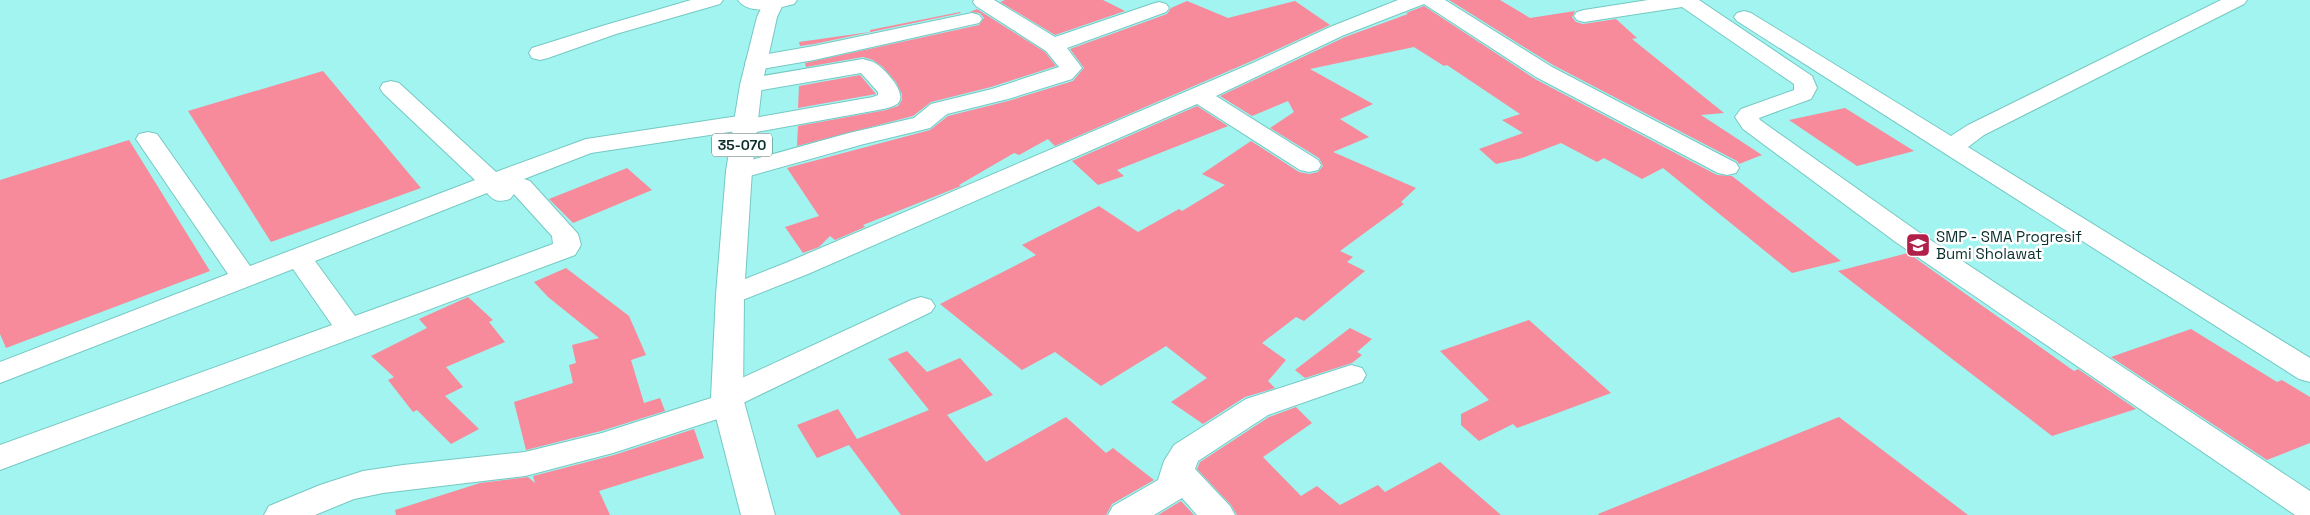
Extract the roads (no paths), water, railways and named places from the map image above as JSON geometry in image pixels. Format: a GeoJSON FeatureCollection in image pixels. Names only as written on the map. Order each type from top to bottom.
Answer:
{"type":"FeatureCollection","features":[{"type":"Feature","properties":{"kind":"street"},"geometry":{"type":"LineString","coordinates":[[540,53],[609,30],[713,0]]}},
{"type":"Feature","properties":{"kind":"street"},"geometry":{"type":"LineString","coordinates":[[748,0],[756,3],[779,1]]}},
{"type":"Feature","properties":{"kind":"street"},"geometry":{"type":"LineString","coordinates":[[730,295],[798,268],[1199,95],[1344,28],[1416,0]]}},
{"type":"Feature","properties":{"kind":"street"},"geometry":{"type":"LineString","coordinates":[[1432,0],[1544,72],[1727,168]]}},
{"type":"Feature","properties":{"kind":"street"},"geometry":{"type":"LineString","coordinates":[[1584,16],[1686,0],[1804,81],[1806,88],[1803,94],[1749,114],[1747,117],[1752,124],[1907,236],[2305,498]]}},
{"type":"Feature","properties":{"kind":"street"},"geometry":{"type":"LineString","coordinates":[[1716,0],[2310,372]]}},
{"type":"Feature","properties":{"kind":"street"},"geometry":{"type":"LineString","coordinates":[[1950,148],[1976,130],[2237,0]]}},
{"type":"Feature","properties":{"kind":"street","name":"35-070"},"geometry":{"type":"LineString","coordinates":[[758,515],[728,401],[730,295],[739,171],[745,124],[767,17],[779,1]]}},
{"type":"Feature","properties":{"kind":"street"},"geometry":{"type":"LineString","coordinates":[[1054,46],[1066,40],[1159,8]]}},
{"type":"Feature","properties":{"kind":"street"},"geometry":{"type":"LineString","coordinates":[[739,171],[858,138],[922,123],[938,109],[1000,94],[1064,74],[1071,68],[1054,46],[978,11],[814,53],[754,74]]}},
{"type":"Feature","properties":{"kind":"street"},"geometry":{"type":"LineString","coordinates":[[0,387],[26,380],[303,264],[505,187],[597,156],[626,140],[878,104],[889,99],[889,91],[869,68],[863,66],[754,74]]}},
{"type":"Feature","properties":{"kind":"street"},"geometry":{"type":"LineString","coordinates":[[0,458],[565,249],[567,245],[565,234],[505,187],[391,88]]}},
{"type":"Feature","properties":{"kind":"street"},"geometry":{"type":"LineString","coordinates":[[1199,95],[1309,164]]}},
{"type":"Feature","properties":{"kind":"street"},"geometry":{"type":"LineString","coordinates":[[148,139],[245,279]]}},
{"type":"Feature","properties":{"kind":"street"},"geometry":{"type":"LineString","coordinates":[[0,373],[245,279],[303,264]]}},
{"type":"Feature","properties":{"kind":"street"},"geometry":{"type":"LineString","coordinates":[[303,264],[349,328]]}},
{"type":"Feature","properties":{"kind":"street"},"geometry":{"type":"LineString","coordinates":[[281,515],[360,484],[381,480],[471,472],[524,464],[607,443],[728,401],[921,306]]}},
{"type":"Feature","properties":{"kind":"street"},"geometry":{"type":"LineString","coordinates":[[1125,515],[1171,488],[1175,483],[1182,458],[1186,454],[1257,407],[1351,375]]}},
{"type":"Feature","properties":{"kind":"street"},"geometry":{"type":"LineString","coordinates":[[1178,472],[1218,515]]}},
{"type":"Feature","properties":{"kind":"place","name":"SMP - SMA Progresif Bumi Sholawat"},"geometry":{"type":"Point","coordinates":[1918,245]}}]}
